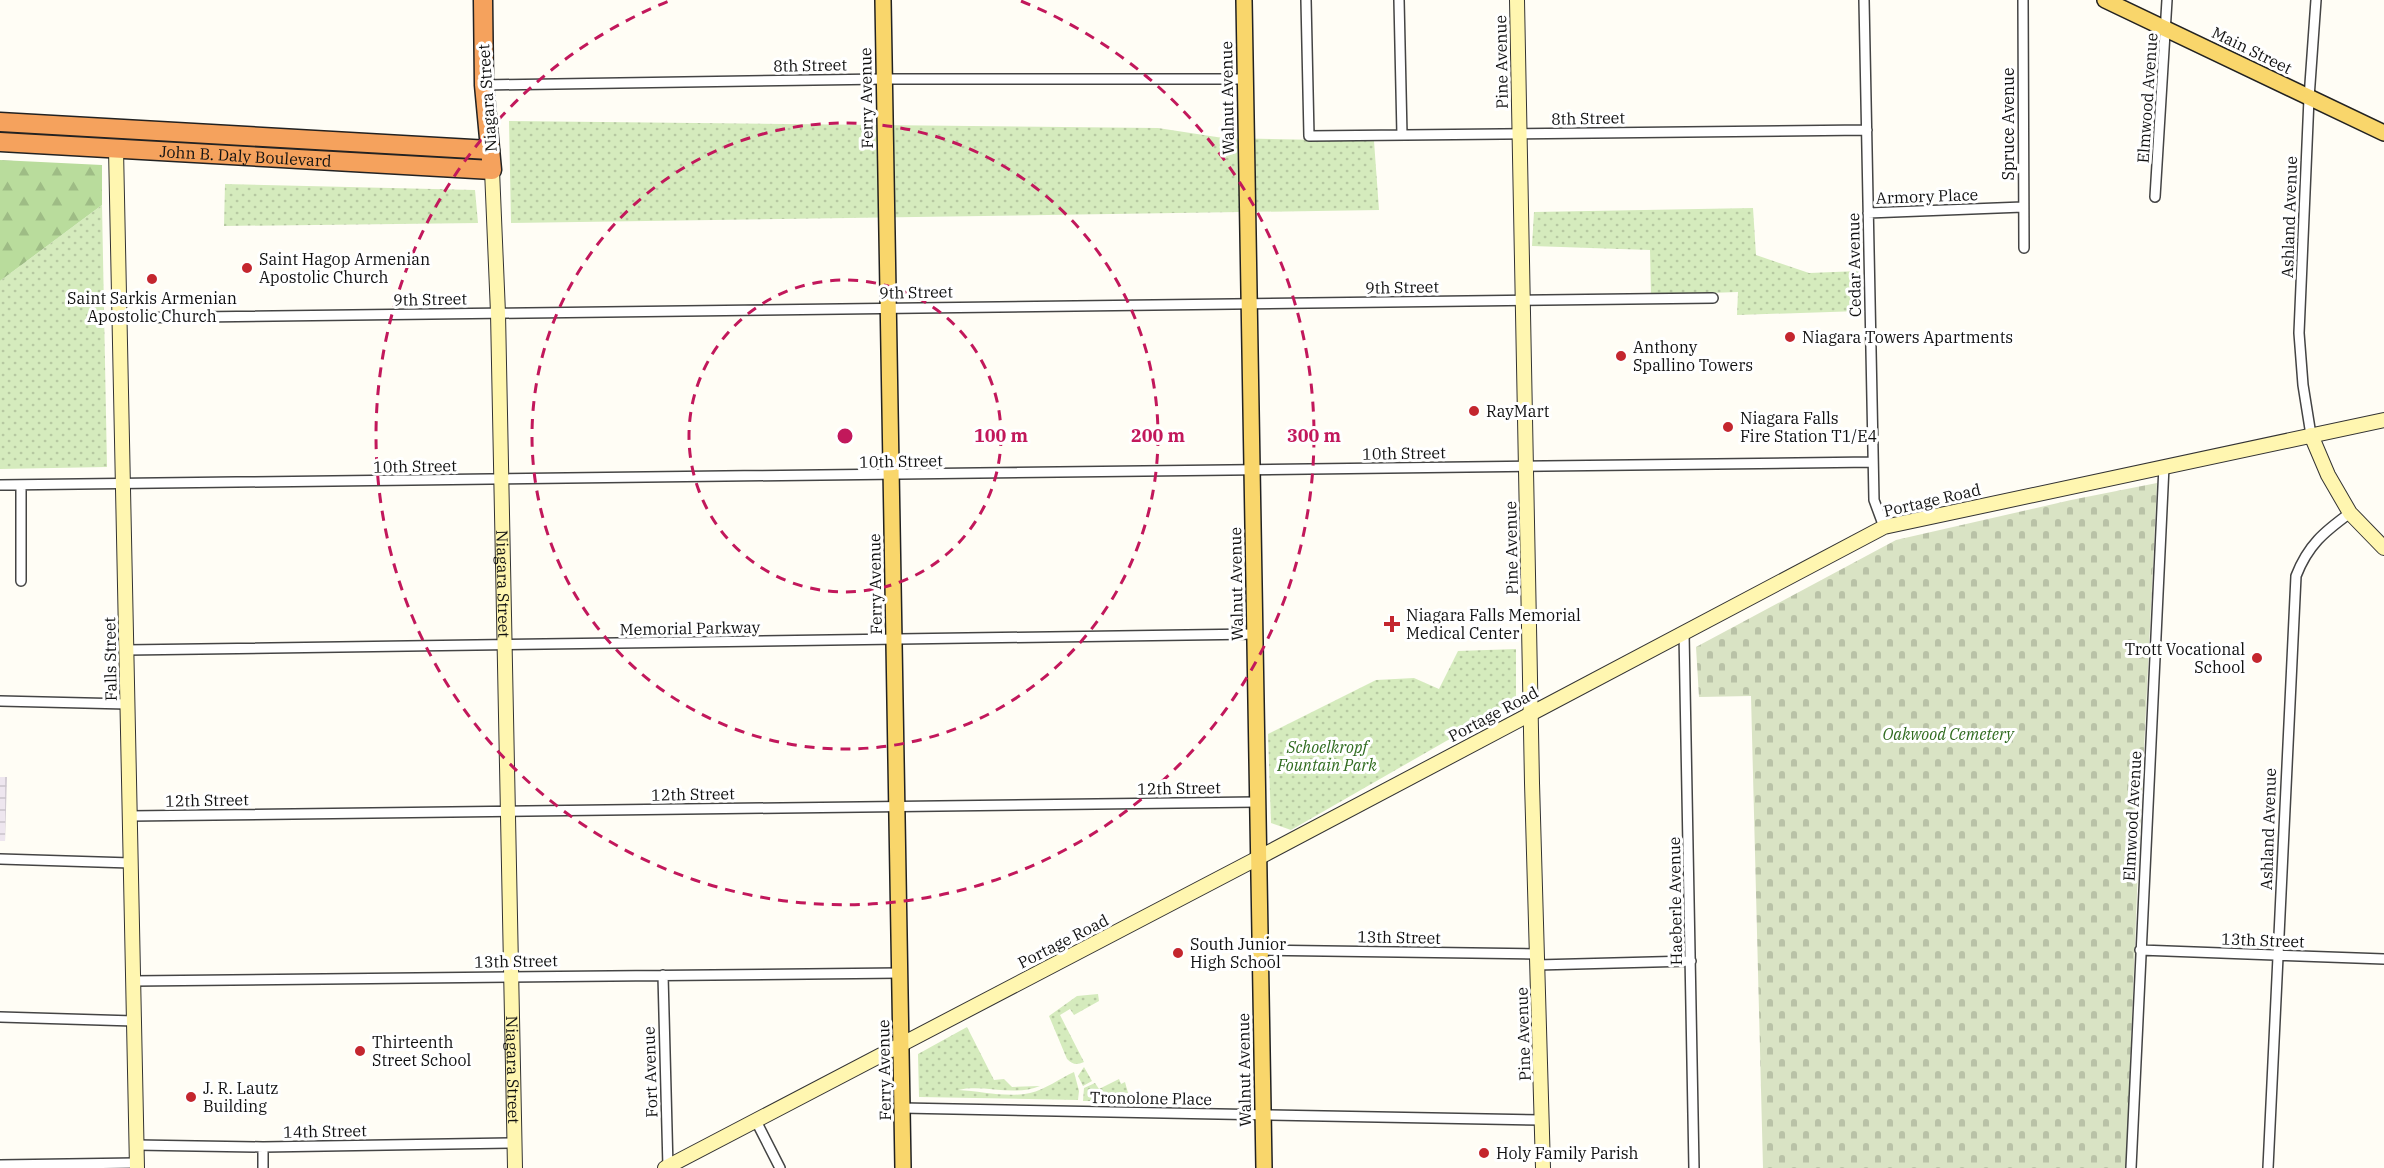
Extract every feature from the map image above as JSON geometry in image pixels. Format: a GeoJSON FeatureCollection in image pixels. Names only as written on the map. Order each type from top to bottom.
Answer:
{"type":"FeatureCollection","features":[{"type":"Feature","properties":{"kind":"highway","name":"Niagara Street"},"geometry":{"type":"LineString","coordinates":[[483,0],[484,85],[492,170]]}},
{"type":"Feature","properties":{"kind":"highway","name":"John B. Daly Boulevard"},"geometry":{"type":"LineString","coordinates":[[0,122],[490,150]]}},
{"type":"Feature","properties":{"kind":"highway","name":"John B. Daly Boulevard"},"geometry":{"type":"LineString","coordinates":[[0,142],[492,170]]}},
{"type":"Feature","properties":{"kind":"main road","name":"Ferry Avenue"},"geometry":{"type":"LineString","coordinates":[[883,0],[903,1168]]}},
{"type":"Feature","properties":{"kind":"main road","name":"Walnut Avenue"},"geometry":{"type":"LineString","coordinates":[[1244,0],[1264,1168]]}},
{"type":"Feature","properties":{"kind":"main road","name":"Main Street"},"geometry":{"type":"LineString","coordinates":[[2105,0],[2384,133]]}},
{"type":"Feature","properties":{"kind":"street","name":"8th Street"},"geometry":{"type":"LineString","coordinates":[[1306,0],[1309,136],[1867,130]]}},
{"type":"Feature","properties":{"kind":"street"},"geometry":{"type":"LineString","coordinates":[[1399,0],[1402,135]]}},
{"type":"Feature","properties":{"kind":"street","name":"Pine Avenue"},"geometry":{"type":"LineString","coordinates":[[1517,0],[1531,713],[1543,1168]]}},
{"type":"Feature","properties":{"kind":"street","name":"Cedar Avenue"},"geometry":{"type":"LineString","coordinates":[[1864,0],[1874,500],[1884,527]]}},
{"type":"Feature","properties":{"kind":"street","name":"Spruce Avenue"},"geometry":{"type":"LineString","coordinates":[[2023,0],[2024,248]]}},
{"type":"Feature","properties":{"kind":"street","name":"Elmwood Avenue"},"geometry":{"type":"LineString","coordinates":[[2155,197],[2167,0]]}},
{"type":"Feature","properties":{"kind":"street","name":"Ashland Avenue"},"geometry":{"type":"LineString","coordinates":[[2311,435],[2303,385],[2299,333],[2309,98],[2316,0]]}},
{"type":"Feature","properties":{"kind":"street","name":"8th Street"},"geometry":{"type":"LineString","coordinates":[[484,85],[884,79],[1245,79]]}},
{"type":"Feature","properties":{"kind":"street","name":"Falls Street"},"geometry":{"type":"LineString","coordinates":[[116,149],[137,1165]]}},
{"type":"Feature","properties":{"kind":"street","name":"Niagara Street"},"geometry":{"type":"LineString","coordinates":[[492,170],[498,313],[515,1168]]}},
{"type":"Feature","properties":{"kind":"street","name":"Armory Place"},"geometry":{"type":"LineString","coordinates":[[1868,213],[2023,207]]}},
{"type":"Feature","properties":{"kind":"street","name":"9th Street"},"geometry":{"type":"LineString","coordinates":[[120,318],[1713,298]]}},
{"type":"Feature","properties":{"kind":"street","name":"Portage Road"},"geometry":{"type":"LineString","coordinates":[[667,1167],[1884,527],[2384,420]]}},
{"type":"Feature","properties":{"kind":"street"},"geometry":{"type":"LineString","coordinates":[[2311,435],[2328,475],[2350,513],[2384,548]]}},
{"type":"Feature","properties":{"kind":"street","name":"10th Street"},"geometry":{"type":"LineString","coordinates":[[0,485],[891,476],[1526,465],[1874,462]]}},
{"type":"Feature","properties":{"kind":"street","name":"Elmwood Avenue"},"geometry":{"type":"LineString","coordinates":[[2132,1168],[2140,950],[2164,466]]}},
{"type":"Feature","properties":{"kind":"street"},"geometry":{"type":"LineString","coordinates":[[21,485],[21,580]]}},
{"type":"Feature","properties":{"kind":"street","name":"Ashland Avenue"},"geometry":{"type":"LineString","coordinates":[[2268,1168],[2296,576],[2302,559],[2312,544],[2350,513]]}},
{"type":"Feature","properties":{"kind":"street","name":"Haeberle Avenue"},"geometry":{"type":"LineString","coordinates":[[1684,633],[1694,1168]]}},
{"type":"Feature","properties":{"kind":"street","name":"Memorial Parkway"},"geometry":{"type":"LineString","coordinates":[[126,650],[1255,634]]}},
{"type":"Feature","properties":{"kind":"street"},"geometry":{"type":"LineString","coordinates":[[0,701],[128,704]]}},
{"type":"Feature","properties":{"kind":"street","name":"12th Street"},"geometry":{"type":"LineString","coordinates":[[130,816],[1257,802]]}},
{"type":"Feature","properties":{"kind":"street"},"geometry":{"type":"LineString","coordinates":[[0,859],[131,863]]}},
{"type":"Feature","properties":{"kind":"street","name":"13th Street"},"geometry":{"type":"LineString","coordinates":[[1260,950],[1537,959],[1691,961]]}},
{"type":"Feature","properties":{"kind":"street","name":"13th Street"},"geometry":{"type":"LineString","coordinates":[[2140,950],[2384,959]]}},
{"type":"Feature","properties":{"kind":"street","name":"13th Street"},"geometry":{"type":"LineString","coordinates":[[133,981],[900,973]]}},
{"type":"Feature","properties":{"kind":"street","name":"Fort Avenue"},"geometry":{"type":"LineString","coordinates":[[663,975],[667,1167]]}},
{"type":"Feature","properties":{"kind":"street"},"geometry":{"type":"LineString","coordinates":[[0,1017],[134,1022]]}},
{"type":"Feature","properties":{"kind":"street","name":"Tronolone Place"},"geometry":{"type":"LineString","coordinates":[[902,1108],[1542,1120]]}},
{"type":"Feature","properties":{"kind":"street"},"geometry":{"type":"LineString","coordinates":[[756,1121],[780,1168]]}},
{"type":"Feature","properties":{"kind":"street","name":"14th Street"},"geometry":{"type":"LineString","coordinates":[[136,1145],[263,1147],[514,1143]]}},
{"type":"Feature","properties":{"kind":"street"},"geometry":{"type":"LineString","coordinates":[[263,1147],[263,1168]]}},
{"type":"Feature","properties":{"kind":"street"},"geometry":{"type":"LineString","coordinates":[[0,1165],[137,1165]]}},
{"type":"Feature","properties":{"kind":"shaded area"},"geometry":{"type":"Polygon","coordinates":[[[0,777],[7,777],[5,841],[0,841],[0,777]]]}},
{"type":"Feature","properties":{"kind":"green space"},"geometry":{"type":"Polygon","coordinates":[[[509,121],[1158,128],[1223,138],[1374,141],[1379,210],[511,223],[509,121]]]}},
{"type":"Feature","properties":{"kind":"green space"},"geometry":{"type":"Polygon","coordinates":[[[0,160],[102,165],[102,205],[0,281],[0,160]]]}},
{"type":"Feature","properties":{"kind":"green space"},"geometry":{"type":"Polygon","coordinates":[[[225,184],[475,190],[478,223],[224,226],[225,184]]]}},
{"type":"Feature","properties":{"kind":"green space"},"geometry":{"type":"Polygon","coordinates":[[[102,205],[107,467],[0,469],[0,281],[102,205]]]}},
{"type":"Feature","properties":{"kind":"green space"},"geometry":{"type":"Polygon","coordinates":[[[1753,208],[1756,255],[1809,273],[1859,271],[1860,311],[1737,315],[1738,292],[1651,295],[1650,250],[1532,246],[1534,212],[1753,208]]]}},
{"type":"Feature","properties":{"kind":"green space","name":"Oakwood Cemetery"},"geometry":{"type":"Polygon","coordinates":[[[2157,483],[2126,1168],[1763,1168],[1751,696],[1699,697],[1696,647],[1896,540],[2157,483]]]}},
{"type":"Feature","properties":{"kind":"green space","name":"Schoelkropf Fountain Park"},"geometry":{"type":"Polygon","coordinates":[[[1516,649],[1516,701],[1291,830],[1271,823],[1268,734],[1376,680],[1414,678],[1439,689],[1458,651],[1516,649]]]}},
{"type":"Feature","properties":{"kind":"green space"},"geometry":{"type":"Polygon","coordinates":[[[1098,994],[1099,1001],[1074,1015],[1070,1009],[1060,1015],[1084,1062],[1073,1063],[1067,1059],[1049,1016],[1077,996],[1098,994]]]}},
{"type":"Feature","properties":{"kind":"green space"},"geometry":{"type":"Polygon","coordinates":[[[967,1027],[994,1080],[1004,1079],[1012,1087],[1040,1086],[1009,1091],[978,1088],[958,1090],[1003,1095],[1030,1093],[1074,1072],[1079,1091],[1078,1100],[919,1097],[918,1054],[967,1027]]]}},
{"type":"Feature","properties":{"kind":"green space"},"geometry":{"type":"Polygon","coordinates":[[[1084,1067],[1092,1081],[1083,1086],[1078,1076],[1084,1067]]]}},
{"type":"Feature","properties":{"kind":"green space"},"geometry":{"type":"Polygon","coordinates":[[[1119,1079],[1121,1084],[1125,1082],[1128,1093],[1120,1092],[1119,1101],[1083,1101],[1084,1088],[1095,1083],[1099,1089],[1119,1079]]]}},
{"type":"Feature","properties":{"kind":"place","name":"Saint Hagop Armenian Apostolic Church"},"geometry":{"type":"Point","coordinates":[247,268]}},
{"type":"Feature","properties":{"kind":"place","name":"Saint Sarkis Armenian Apostolic Church"},"geometry":{"type":"Point","coordinates":[152,279]}},
{"type":"Feature","properties":{"kind":"place","name":"Niagara Towers Apartments"},"geometry":{"type":"Point","coordinates":[1790,337]}},
{"type":"Feature","properties":{"kind":"place","name":"Anthony Spallino Towers"},"geometry":{"type":"Point","coordinates":[1621,356]}},
{"type":"Feature","properties":{"kind":"place","name":"RayMart"},"geometry":{"type":"Point","coordinates":[1474,411]}},
{"type":"Feature","properties":{"kind":"place","name":"Niagara Falls Fire Station T1/E4"},"geometry":{"type":"Point","coordinates":[1728,427]}},
{"type":"Feature","properties":{"kind":"place","name":"Niagara Falls Memorial Medical Center"},"geometry":{"type":"Point","coordinates":[1392,624]}},
{"type":"Feature","properties":{"kind":"place","name":"Trott Vocational School"},"geometry":{"type":"Point","coordinates":[2257,658]}},
{"type":"Feature","properties":{"kind":"place","name":"South Junior High School"},"geometry":{"type":"Point","coordinates":[1178,953]}},
{"type":"Feature","properties":{"kind":"place","name":"Thirteenth Street School"},"geometry":{"type":"Point","coordinates":[360,1051]}},
{"type":"Feature","properties":{"kind":"place","name":"J. R. Lautz Building"},"geometry":{"type":"Point","coordinates":[191,1097]}},
{"type":"Feature","properties":{"kind":"place","name":"Holy Family Parish"},"geometry":{"type":"Point","coordinates":[1484,1153]}}]}
